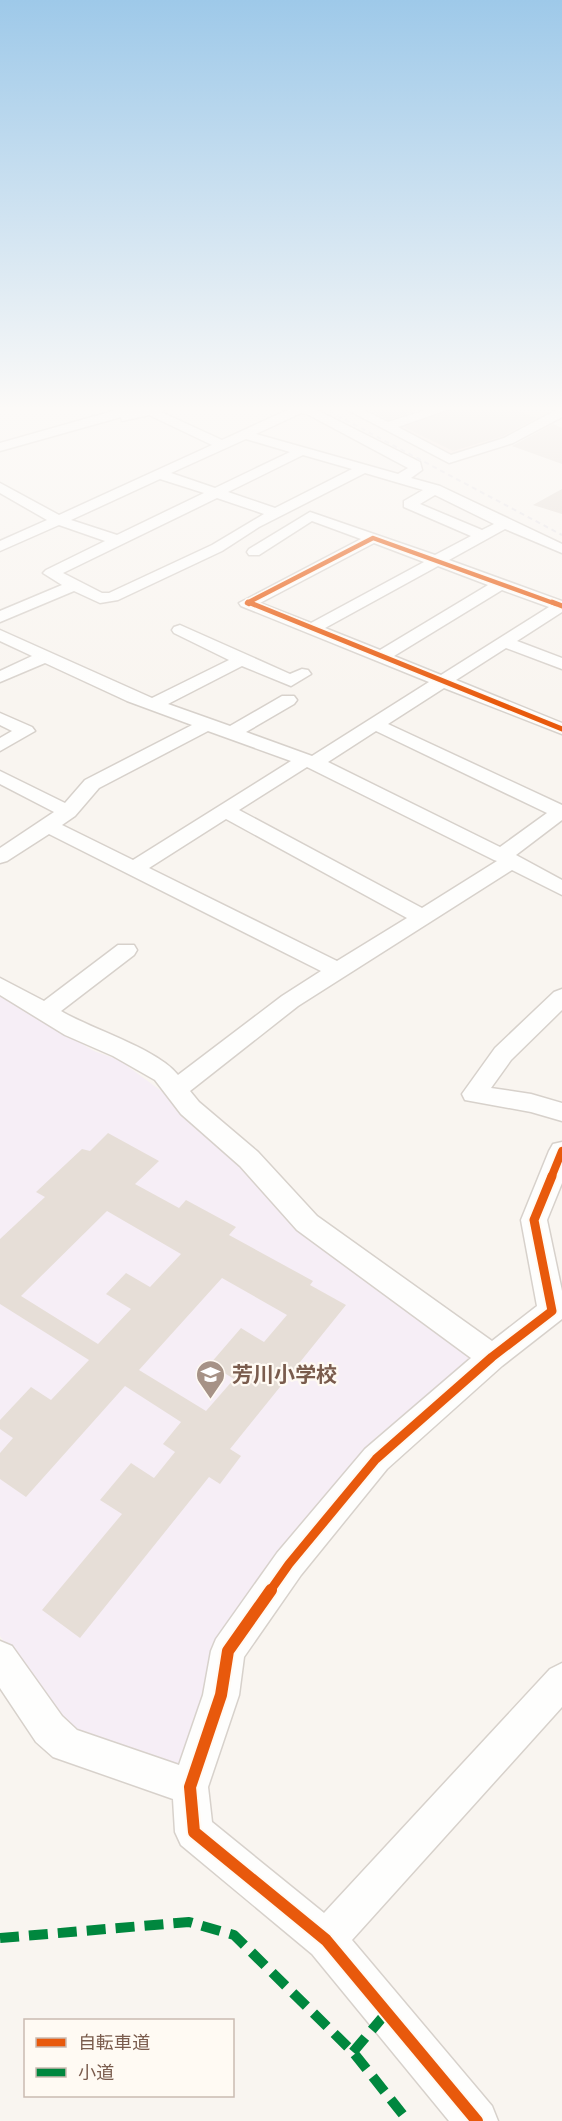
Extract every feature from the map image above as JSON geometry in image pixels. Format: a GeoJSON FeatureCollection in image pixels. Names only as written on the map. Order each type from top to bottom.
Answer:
{"type":"FeatureCollection","features":[{"type":"Feature","properties":{"kind":"street"},"geometry":{"type":"LineString","coordinates":[[33,506],[58,520],[117,540]]}},
{"type":"Feature","properties":{"kind":"street"},"geometry":{"type":"LineString","coordinates":[[0,547],[89,506]]}},
{"type":"Feature","properties":{"kind":"street"},"geometry":{"type":"LineString","coordinates":[[189,506],[51,573],[100,598],[112,597],[218,548],[290,506]]}},
{"type":"Feature","properties":{"kind":"street"},"geometry":{"type":"LineString","coordinates":[[255,506],[276,513]]}},
{"type":"Feature","properties":{"kind":"street"},"geometry":{"type":"LineString","coordinates":[[413,506],[483,536]]}},
{"type":"Feature","properties":{"kind":"street"},"geometry":{"type":"LineString","coordinates":[[468,506],[562,549]]}},
{"type":"Feature","properties":{"kind":"street"},"geometry":{"type":"LineString","coordinates":[[254,552],[310,516],[562,606]]}},
{"type":"Feature","properties":{"kind":"street"},"geometry":{"type":"LineString","coordinates":[[312,629],[504,524]]}},
{"type":"Feature","properties":{"kind":"street"},"geometry":{"type":"LineString","coordinates":[[254,525],[283,533]]}},
{"type":"Feature","properties":{"kind":"street"},"geometry":{"type":"LineString","coordinates":[[373,538],[247,603],[562,729]]}},
{"type":"Feature","properties":{"kind":"street"},"geometry":{"type":"LineString","coordinates":[[381,657],[500,584]]}},
{"type":"Feature","properties":{"kind":"street"},"geometry":{"type":"LineString","coordinates":[[0,616],[74,585]]}},
{"type":"Feature","properties":{"kind":"street"},"geometry":{"type":"LineString","coordinates":[[135,868],[225,811],[375,724],[562,606]]}},
{"type":"Feature","properties":{"kind":"street"},"geometry":{"type":"LineString","coordinates":[[180,630],[291,681],[302,674]]}},
{"type":"Feature","properties":{"kind":"street"},"geometry":{"type":"LineString","coordinates":[[0,635],[153,704],[309,762],[507,859],[562,889]]}},
{"type":"Feature","properties":{"kind":"street"},"geometry":{"type":"LineString","coordinates":[[505,642],[562,664]]}},
{"type":"Feature","properties":{"kind":"street"},"geometry":{"type":"LineString","coordinates":[[0,677],[46,656]]}},
{"type":"Feature","properties":{"kind":"street"},"geometry":{"type":"LineString","coordinates":[[153,704],[242,660]]}},
{"type":"Feature","properties":{"kind":"street"},"geometry":{"type":"LineString","coordinates":[[230,734],[288,700]]}},
{"type":"Feature","properties":{"kind":"street"},"geometry":{"type":"LineString","coordinates":[[0,718],[26,731],[0,745]]}},
{"type":"Feature","properties":{"kind":"street"},"geometry":{"type":"LineString","coordinates":[[176,1090],[290,1001],[422,917],[507,859],[561,811],[375,724]]}},
{"type":"Feature","properties":{"kind":"street"},"geometry":{"type":"LineString","coordinates":[[0,857],[68,812],[92,784],[205,725]]}},
{"type":"Feature","properties":{"kind":"street"},"geometry":{"type":"LineString","coordinates":[[0,777],[68,812]]}},
{"type":"Feature","properties":{"kind":"street"},"geometry":{"type":"LineString","coordinates":[[225,811],[422,917]]}},
{"type":"Feature","properties":{"kind":"street"},"geometry":{"type":"LineString","coordinates":[[49,826],[338,971]]}},
{"type":"Feature","properties":{"kind":"street"},"geometry":{"type":"LineString","coordinates":[[45,1012],[126,950]]}},
{"type":"Feature","properties":{"kind":"street"},"geometry":{"type":"LineString","coordinates":[[0,986],[164,1074],[190,1108],[249,1159],[307,1223],[492,1357]]}},
{"type":"Feature","properties":{"kind":"street"},"geometry":{"type":"LineString","coordinates":[[562,997],[503,1053],[474,1094],[531,1103],[562,1112]]}},
{"type":"Feature","properties":{"kind":"street"},"geometry":{"type":"LineString","coordinates":[[477,2121],[326,1940],[194,1832],[190,1787],[221,1695],[228,1651],[290,1564],[376,1459],[492,1357],[552,1311],[552,1259],[534,1220],[562,1151]]}},
{"type":"Feature","properties":{"kind":"street"},"geometry":{"type":"LineString","coordinates":[[0,1658],[49,1730],[66,1744],[190,1787]]}},
{"type":"Feature","properties":{"kind":"street"},"geometry":{"type":"LineString","coordinates":[[326,1940],[562,1681]]}},
{"type":"Feature","properties":{"kind":"shaded area","name":"芳川小学校"},"geometry":{"type":"Polygon","coordinates":[[[0,995],[94,1051],[119,1060],[160,1090],[176,1106],[471,1354],[467,1362],[375,1438],[222,1631],[195,1747],[181,1763],[163,1766],[62,1726],[0,1636],[0,995]]]}},
{"type":"Feature","properties":{"kind":"building"},"geometry":{"type":"Polygon","coordinates":[[[536,506],[562,506],[562,514],[536,506]]]}},
{"type":"Feature","properties":{"kind":"building"},"geometry":{"type":"Polygon","coordinates":[[[108,1133],[159,1161],[135,1184],[179,1208],[186,1200],[236,1227],[229,1235],[313,1281],[310,1285],[346,1305],[230,1449],[241,1456],[220,1484],[209,1477],[80,1638],[42,1610],[122,1514],[100,1500],[131,1463],[154,1478],[175,1452],[163,1444],[181,1422],[125,1386],[26,1497],[0,1479],[0,1453],[13,1438],[0,1429],[0,1420],[31,1387],[51,1400],[89,1360],[0,1304],[0,1239],[45,1197],[36,1192],[82,1149],[90,1151],[108,1133]],[[107,1211],[21,1296],[98,1344],[131,1309],[106,1294],[126,1273],[150,1287],[181,1254],[107,1211]],[[222,1278],[139,1370],[206,1411],[234,1379],[210,1364],[241,1328],[264,1342],[287,1315],[222,1278]]]}},
{"type":"Feature","properties":{"kind":"railway"},"geometry":{"type":"LineString","coordinates":[[507,506],[562,535]]}},
{"type":"Feature","properties":{"kind":"marked path"},"geometry":{"type":"LineString","coordinates":[[0,1938],[189,1922],[234,1935],[353,2052],[408,2121]]}},
{"type":"Feature","properties":{"kind":"marked path"},"geometry":{"type":"LineString","coordinates":[[353,2052],[387,2012]]}},
{"type":"Feature","properties":{"kind":"cycle path"},"geometry":{"type":"LineString","coordinates":[[562,606],[373,538],[247,603],[562,729]]}},
{"type":"Feature","properties":{"kind":"cycle path"},"geometry":{"type":"LineString","coordinates":[[477,2121],[326,1940],[194,1832],[190,1787],[221,1695],[228,1651],[289,1564],[376,1459],[492,1357],[552,1311],[534,1220],[562,1151]]}},
{"type":"Feature","properties":{"kind":"place","name":"芳川小学校"},"geometry":{"type":"Point","coordinates":[211,1400]}}]}
